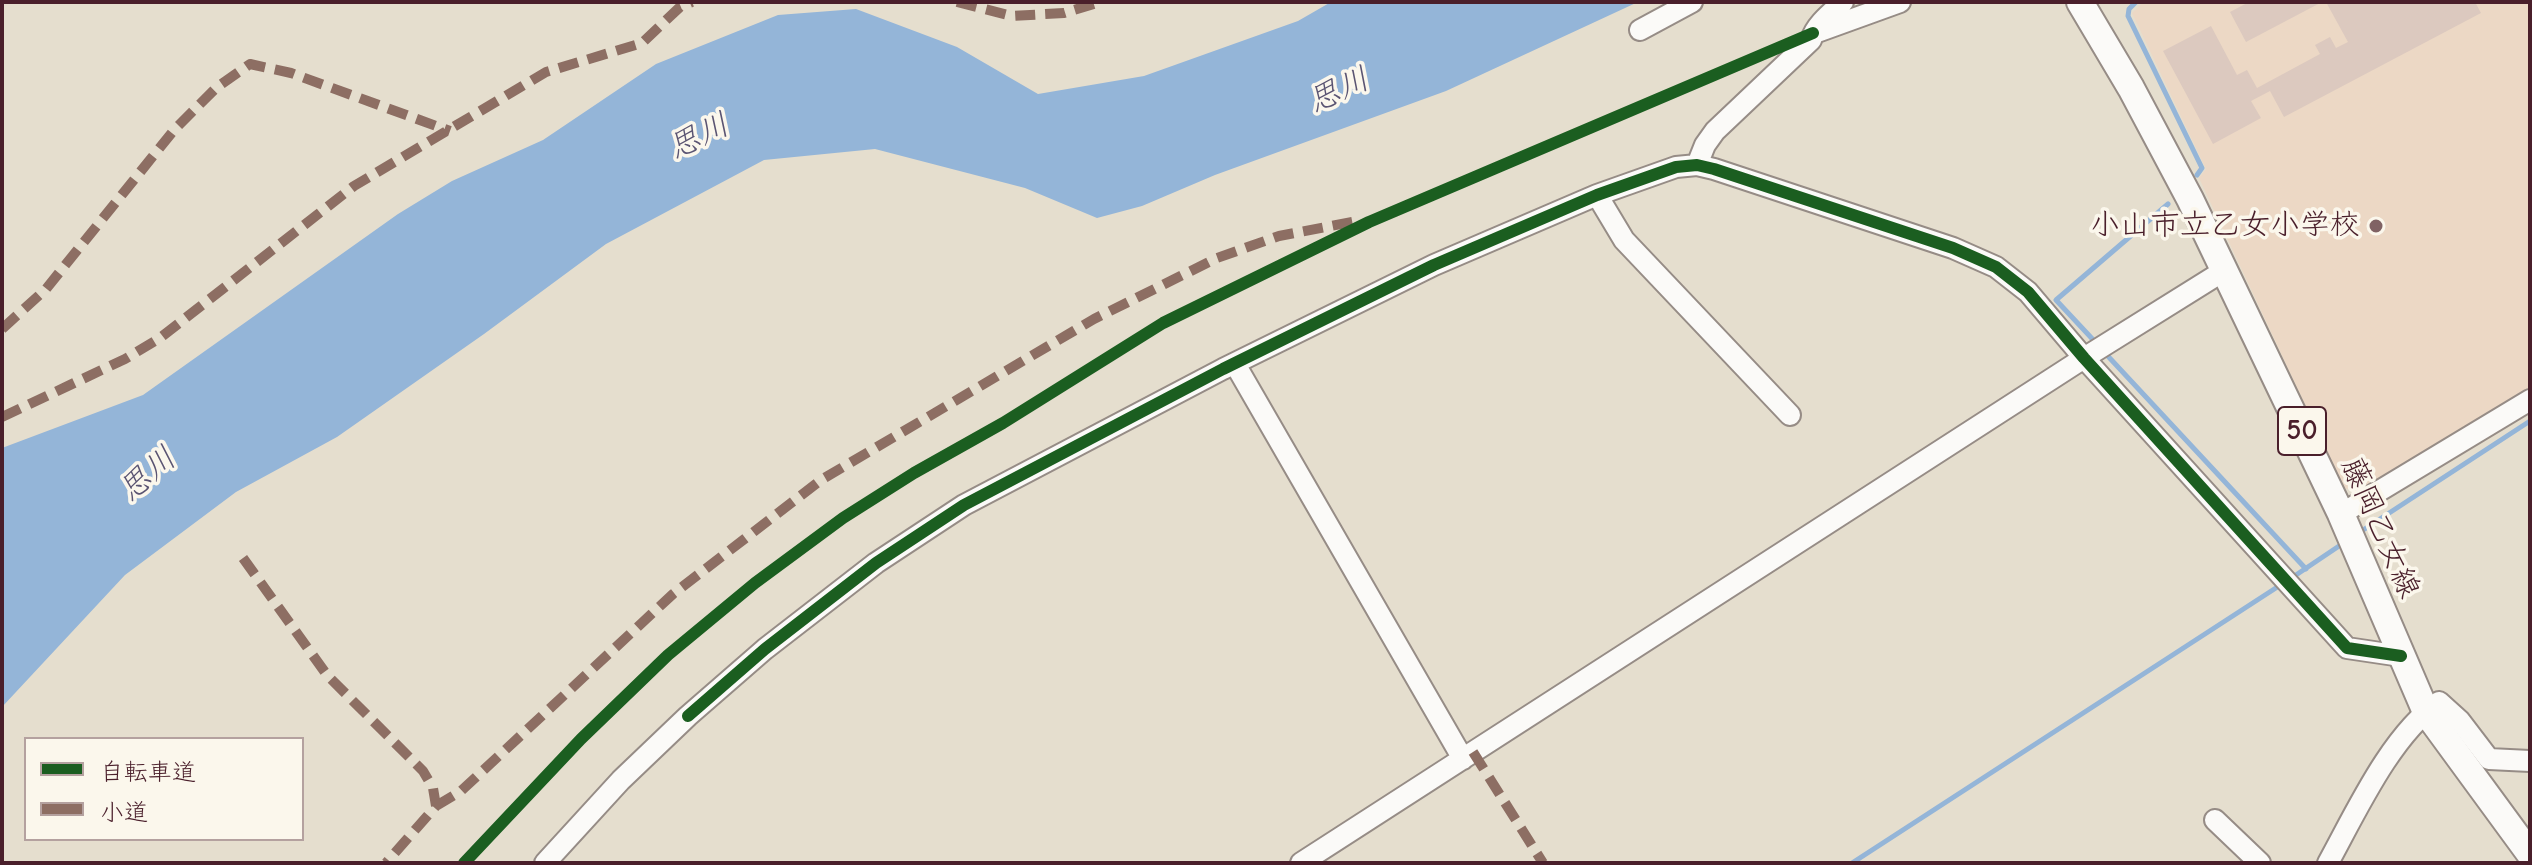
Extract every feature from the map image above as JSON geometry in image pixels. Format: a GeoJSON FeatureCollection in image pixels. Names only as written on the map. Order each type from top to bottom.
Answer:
{"type":"FeatureCollection","features":[{"type":"Feature","properties":{"kind":"main road","name":"藤岡乙女線"},"geometry":{"type":"LineString","coordinates":[[2080,2],[2150,122],[2225,270],[2341,514],[2426,712],[2530,854]]}},
{"type":"Feature","properties":{"kind":"street"},"geometry":{"type":"LineString","coordinates":[[1640,30],[1692,2]]}},
{"type":"Feature","properties":{"kind":"street"},"geometry":{"type":"LineString","coordinates":[[1697,165],[1709,138],[1811,40],[1823,20],[1843,2]]}},
{"type":"Feature","properties":{"kind":"street"},"geometry":{"type":"LineString","coordinates":[[1813,33],[1900,2]]}},
{"type":"Feature","properties":{"kind":"street"},"geometry":{"type":"LineString","coordinates":[[545,863],[621,780],[765,649],[876,563],[964,505],[1434,265],[1597,195],[1676,167],[1697,165],[1953,248],[1996,267],[2028,292],[2347,648],[2401,656]]}},
{"type":"Feature","properties":{"kind":"street"},"geometry":{"type":"LineString","coordinates":[[1597,195],[1624,240],[1790,415]]}},
{"type":"Feature","properties":{"kind":"street"},"geometry":{"type":"LineString","coordinates":[[1301,863],[2225,270]]}},
{"type":"Feature","properties":{"kind":"street"},"geometry":{"type":"LineString","coordinates":[[1235,364],[1463,759]]}},
{"type":"Feature","properties":{"kind":"street"},"geometry":{"type":"LineString","coordinates":[[2341,514],[2419,470],[2530,400]]}},
{"type":"Feature","properties":{"kind":"street"},"geometry":{"type":"LineString","coordinates":[[2328,863],[2367,793],[2408,730],[2439,702],[2460,721],[2489,759],[2530,761]]}},
{"type":"Feature","properties":{"kind":"street"},"geometry":{"type":"LineString","coordinates":[[2215,820],[2260,863]]}},
{"type":"Feature","properties":{"kind":"shaded area","name":"小山市立乙女小学校"},"geometry":{"type":"Polygon","coordinates":[[[2143,2],[2530,2],[2530,388],[2357,491],[2344,488],[2199,178],[2206,169],[2132,13],[2143,2]]]}},
{"type":"Feature","properties":{"kind":"water","name":"思川"},"geometry":{"type":"Polygon","coordinates":[[[1331,2],[1638,2],[1446,91],[1215,175],[1142,206],[1097,218],[1025,188],[875,149],[764,160],[606,244],[337,437],[236,492],[125,575],[2,707],[2,448],[143,395],[398,214],[452,181],[543,140],[656,64],[778,15],[856,9],[957,47],[1038,94],[1144,76],[1298,21],[1331,2]]]}},
{"type":"Feature","properties":{"kind":"building"},"geometry":{"type":"Polygon","coordinates":[[[2249,2],[2322,2],[2246,42],[2230,12],[2249,2]]]}},
{"type":"Feature","properties":{"kind":"building"},"geometry":{"type":"Polygon","coordinates":[[[2326,2],[2475,2],[2481,13],[2284,117],[2270,91],[2251,101],[2261,118],[2213,144],[2163,51],[2211,26],[2237,75],[2247,70],[2257,88],[2320,54],[2315,45],[2330,37],[2336,48],[2348,42],[2326,2]]]}},
{"type":"Feature","properties":{"kind":"waterway"},"geometry":{"type":"LineString","coordinates":[[2136,2],[2129,9],[2128,16],[2202,168],[2197,175]]}},
{"type":"Feature","properties":{"kind":"waterway"},"geometry":{"type":"LineString","coordinates":[[2098,345],[2056,300],[2168,204]]}},
{"type":"Feature","properties":{"kind":"waterway"},"geometry":{"type":"LineString","coordinates":[[2105,353],[2306,569]]}},
{"type":"Feature","properties":{"kind":"waterway"},"geometry":{"type":"LineString","coordinates":[[2357,534],[2530,421]]}},
{"type":"Feature","properties":{"kind":"waterway"},"geometry":{"type":"LineString","coordinates":[[2290,579],[2345,542]]}},
{"type":"Feature","properties":{"kind":"waterway"},"geometry":{"type":"LineString","coordinates":[[1852,863],[2282,584]]}},
{"type":"Feature","properties":{"kind":"marked path"},"geometry":{"type":"LineString","coordinates":[[2,417],[125,359],[160,338],[354,186],[546,72],[642,43],[680,7],[692,2]]}},
{"type":"Feature","properties":{"kind":"marked path"},"geometry":{"type":"LineString","coordinates":[[957,2],[1012,16],[1064,13],[1100,2]]}},
{"type":"Feature","properties":{"kind":"marked path"},"geometry":{"type":"LineString","coordinates":[[2,329],[46,289],[174,130],[216,88],[250,64],[291,73],[450,131]]}},
{"type":"Feature","properties":{"kind":"marked path"},"geometry":{"type":"LineString","coordinates":[[436,806],[461,791],[673,594],[821,480],[1094,319],[1217,258],[1279,236],[1357,221]]}},
{"type":"Feature","properties":{"kind":"marked path"},"geometry":{"type":"LineString","coordinates":[[243,558],[327,675],[423,771],[433,788],[436,806],[386,863]]}},
{"type":"Feature","properties":{"kind":"marked path"},"geometry":{"type":"LineString","coordinates":[[1473,752],[1543,863]]}},
{"type":"Feature","properties":{"kind":"cycle path"},"geometry":{"type":"LineString","coordinates":[[464,863],[581,739],[668,655],[755,583],[843,518],[914,473],[1003,423],[1163,323],[1369,222],[1813,33]]}},
{"type":"Feature","properties":{"kind":"cycle path"},"geometry":{"type":"LineString","coordinates":[[688,716],[765,649],[876,563],[964,505],[1223,369],[1434,265],[1597,195],[1676,167],[1697,165],[1953,248],[1996,267],[2028,292],[2347,648],[2401,656]]}},
{"type":"Feature","properties":{"kind":"place","name":"小山市立乙女小学校"},"geometry":{"type":"Point","coordinates":[2376,226]}}]}
